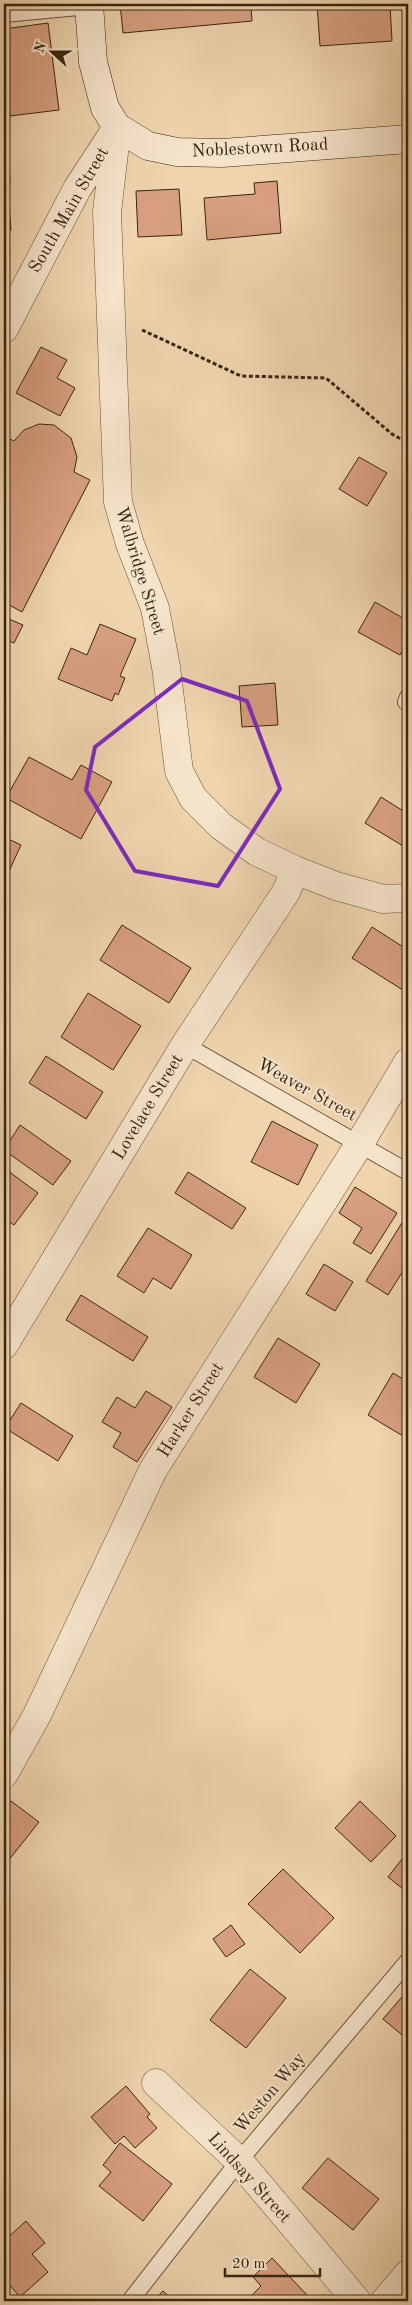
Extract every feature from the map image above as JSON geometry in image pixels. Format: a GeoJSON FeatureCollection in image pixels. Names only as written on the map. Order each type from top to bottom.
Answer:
{"type":"FeatureCollection","features":[{"type":"Feature","properties":{"kind":"street","name":"South Main Street"},"geometry":{"type":"LineString","coordinates":[[4,329],[76,189],[117,127],[105,108],[98,88],[93,62],[89,5]]}},
{"type":"Feature","properties":{"kind":"street","name":"Noblestown Road"},"geometry":{"type":"LineString","coordinates":[[117,127],[148,146],[178,152],[222,153],[408,139]]}},
{"type":"Feature","properties":{"kind":"street","name":"Walbridge Street"},"geometry":{"type":"LineString","coordinates":[[117,127],[107,212],[118,502],[130,544],[155,608],[166,667],[179,771],[194,798],[220,826],[257,852],[295,870],[336,886],[383,899],[408,898]]}},
{"type":"Feature","properties":{"kind":"street","name":"Lovelace Street"},"geometry":{"type":"LineString","coordinates":[[4,1345],[185,1045],[286,892],[295,870]]}},
{"type":"Feature","properties":{"kind":"street","name":"Harker Street"},"geometry":{"type":"LineString","coordinates":[[4,1774],[37,1715],[153,1470],[360,1143],[408,1062]]}},
{"type":"Feature","properties":{"kind":"street","name":"Lindsay Street"},"geometry":{"type":"LineString","coordinates":[[156,2082],[239,2161],[357,2301]]}},
{"type":"Feature","properties":{"kind":"street"},"geometry":{"type":"LineString","coordinates":[[385,2301],[408,2274]]}},
{"type":"Feature","properties":{"kind":"lane"},"geometry":{"type":"LineString","coordinates":[[4,14],[89,5]]}},
{"type":"Feature","properties":{"kind":"lane","name":"Weaver Street"},"geometry":{"type":"LineString","coordinates":[[185,1045],[408,1172]]}},
{"type":"Feature","properties":{"kind":"lane","name":"Weston Way"},"geometry":{"type":"LineString","coordinates":[[130,2301],[239,2161],[408,1962]]}},
{"type":"Feature","properties":{"kind":"path"},"geometry":{"type":"LineString","coordinates":[[133,326],[241,376],[326,378],[392,434],[408,443]]}},
{"type":"Feature","properties":{"kind":"highlighted area"},"geometry":{"type":"Polygon","coordinates":[[[182,679],[247,701],[280,789],[218,886],[135,871],[86,790],[95,747],[182,679]]]}},
{"type":"Feature","properties":{"kind":"building"},"geometry":{"type":"Polygon","coordinates":[[[120,4],[251,4],[252,21],[123,33],[120,4]]]}},
{"type":"Feature","properties":{"kind":"building"},"geometry":{"type":"Polygon","coordinates":[[[317,4],[390,4],[392,41],[320,46],[317,4]]]}},
{"type":"Feature","properties":{"kind":"building"},"geometry":{"type":"Polygon","coordinates":[[[48,23],[59,110],[10,116],[4,67],[4,29],[48,23]]]}},
{"type":"Feature","properties":{"kind":"building"},"geometry":{"type":"Polygon","coordinates":[[[8,152],[10,183],[4,184],[4,153],[8,152]]]}},
{"type":"Feature","properties":{"kind":"building"},"geometry":{"type":"Polygon","coordinates":[[[277,181],[281,233],[207,240],[204,198],[255,194],[254,183],[277,181]]]}},
{"type":"Feature","properties":{"kind":"building"},"geometry":{"type":"Polygon","coordinates":[[[179,189],[182,235],[138,237],[136,191],[179,189]]]}},
{"type":"Feature","properties":{"kind":"building"},"geometry":{"type":"Polygon","coordinates":[[[4,193],[8,193],[11,230],[4,231],[4,193]]]}},
{"type":"Feature","properties":{"kind":"building"},"geometry":{"type":"Polygon","coordinates":[[[41,347],[67,360],[57,378],[75,388],[60,416],[16,393],[41,347]]]}},
{"type":"Feature","properties":{"kind":"building"},"geometry":{"type":"Polygon","coordinates":[[[39,424],[54,425],[71,438],[77,457],[74,472],[90,480],[22,612],[4,602],[4,436],[14,441],[24,430],[39,424]]]}},
{"type":"Feature","properties":{"kind":"building"},"geometry":{"type":"Polygon","coordinates":[[[359,457],[387,473],[367,506],[339,489],[359,457]]]}},
{"type":"Feature","properties":{"kind":"building"},"geometry":{"type":"Polygon","coordinates":[[[375,602],[408,621],[408,641],[400,655],[358,632],[375,602]]]}},
{"type":"Feature","properties":{"kind":"building"},"geometry":{"type":"Polygon","coordinates":[[[4,617],[23,625],[14,643],[4,639],[4,617]]]}},
{"type":"Feature","properties":{"kind":"building"},"geometry":{"type":"Polygon","coordinates":[[[100,624],[136,639],[120,676],[125,678],[118,695],[115,693],[112,701],[58,679],[71,648],[87,655],[100,624]]]}},
{"type":"Feature","properties":{"kind":"building"},"geometry":{"type":"Polygon","coordinates":[[[275,683],[278,725],[242,727],[239,686],[275,683]]]}},
{"type":"Feature","properties":{"kind":"building"},"geometry":{"type":"Polygon","coordinates":[[[29,757],[72,780],[81,765],[112,782],[81,839],[6,798],[29,757]]]}},
{"type":"Feature","properties":{"kind":"building"},"geometry":{"type":"Polygon","coordinates":[[[381,797],[408,814],[408,849],[365,823],[381,797]]]}},
{"type":"Feature","properties":{"kind":"building"},"geometry":{"type":"Polygon","coordinates":[[[4,837],[21,845],[4,882],[4,837]]]}},
{"type":"Feature","properties":{"kind":"building"},"geometry":{"type":"Polygon","coordinates":[[[122,925],[191,968],[169,1003],[100,960],[122,925]]]}},
{"type":"Feature","properties":{"kind":"building"},"geometry":{"type":"Polygon","coordinates":[[[372,927],[408,950],[408,989],[406,992],[352,958],[372,927]]]}},
{"type":"Feature","properties":{"kind":"building"},"geometry":{"type":"Polygon","coordinates":[[[88,993],[141,1026],[113,1070],[61,1037],[88,993]]]}},
{"type":"Feature","properties":{"kind":"building"},"geometry":{"type":"Polygon","coordinates":[[[46,1056],[103,1092],[86,1119],[29,1083],[46,1056]]]}},
{"type":"Feature","properties":{"kind":"building"},"geometry":{"type":"Polygon","coordinates":[[[272,1121],[318,1145],[298,1185],[251,1162],[272,1121]]]}},
{"type":"Feature","properties":{"kind":"building"},"geometry":{"type":"Polygon","coordinates":[[[20,1125],[71,1161],[53,1185],[4,1150],[20,1125]]]}},
{"type":"Feature","properties":{"kind":"building"},"geometry":{"type":"Polygon","coordinates":[[[4,1168],[38,1193],[14,1225],[4,1218],[4,1168]]]}},
{"type":"Feature","properties":{"kind":"building"},"geometry":{"type":"Polygon","coordinates":[[[188,1172],[246,1208],[232,1229],[175,1193],[188,1172]]]}},
{"type":"Feature","properties":{"kind":"building"},"geometry":{"type":"Polygon","coordinates":[[[355,1187],[397,1213],[371,1254],[353,1243],[362,1228],[339,1213],[355,1187]]]}},
{"type":"Feature","properties":{"kind":"building"},"geometry":{"type":"Polygon","coordinates":[[[408,1213],[408,1263],[388,1295],[366,1281],[408,1213]]]}},
{"type":"Feature","properties":{"kind":"building"},"geometry":{"type":"Polygon","coordinates":[[[148,1228],[192,1255],[171,1289],[153,1278],[144,1293],[117,1276],[148,1228]]]}},
{"type":"Feature","properties":{"kind":"building"},"geometry":{"type":"Polygon","coordinates":[[[324,1264],[353,1282],[335,1311],[306,1294],[324,1264]]]}},
{"type":"Feature","properties":{"kind":"building"},"geometry":{"type":"Polygon","coordinates":[[[81,1295],[148,1337],[133,1361],[66,1320],[81,1295]]]}},
{"type":"Feature","properties":{"kind":"building"},"geometry":{"type":"Polygon","coordinates":[[[278,1338],[320,1364],[296,1403],[254,1377],[278,1338]]]}},
{"type":"Feature","properties":{"kind":"building"},"geometry":{"type":"Polygon","coordinates":[[[393,1373],[408,1382],[408,1428],[403,1436],[368,1415],[393,1373]]]}},
{"type":"Feature","properties":{"kind":"building"},"geometry":{"type":"Polygon","coordinates":[[[146,1391],[172,1407],[137,1462],[113,1447],[121,1433],[102,1422],[117,1397],[135,1408],[146,1391]]]}},
{"type":"Feature","properties":{"kind":"building"},"geometry":{"type":"Polygon","coordinates":[[[21,1403],[73,1436],[58,1461],[5,1428],[21,1403]]]}},
{"type":"Feature","properties":{"kind":"building"},"geometry":{"type":"Polygon","coordinates":[[[11,1801],[39,1822],[4,1866],[4,1810],[11,1801]]]}},
{"type":"Feature","properties":{"kind":"building"},"geometry":{"type":"Polygon","coordinates":[[[360,1801],[396,1836],[371,1862],[335,1828],[360,1801]]]}},
{"type":"Feature","properties":{"kind":"building"},"geometry":{"type":"Polygon","coordinates":[[[402,1859],[408,1863],[408,1893],[388,1877],[402,1859]]]}},
{"type":"Feature","properties":{"kind":"building"},"geometry":{"type":"Polygon","coordinates":[[[283,1869],[334,1918],[300,1953],[248,1904],[283,1869]]]}},
{"type":"Feature","properties":{"kind":"building"},"geometry":{"type":"Polygon","coordinates":[[[231,1925],[245,1944],[226,1957],[213,1939],[231,1925]]]}},
{"type":"Feature","properties":{"kind":"building"},"geometry":{"type":"Polygon","coordinates":[[[250,1969],[286,1998],[246,2048],[210,2020],[250,1969]]]}},
{"type":"Feature","properties":{"kind":"building"},"geometry":{"type":"Polygon","coordinates":[[[408,1990],[408,2040],[383,2019],[408,1990]]]}},
{"type":"Feature","properties":{"kind":"building"},"geometry":{"type":"Polygon","coordinates":[[[126,2086],[150,2114],[147,2117],[157,2128],[135,2148],[124,2136],[115,2144],[91,2117],[126,2086]]]}},
{"type":"Feature","properties":{"kind":"building"},"geometry":{"type":"Polygon","coordinates":[[[120,2143],[172,2184],[143,2221],[99,2186],[111,2172],[103,2165],[120,2143]]]}},
{"type":"Feature","properties":{"kind":"building"},"geometry":{"type":"Polygon","coordinates":[[[328,2158],[379,2199],[353,2230],[302,2188],[328,2158]]]}},
{"type":"Feature","properties":{"kind":"building"},"geometry":{"type":"Polygon","coordinates":[[[26,2221],[45,2243],[32,2254],[48,2272],[20,2297],[4,2279],[4,2241],[26,2221]]]}},
{"type":"Feature","properties":{"kind":"building"},"geometry":{"type":"Polygon","coordinates":[[[272,2258],[308,2296],[303,2301],[246,2301],[261,2286],[253,2277],[272,2258]]]}},
{"type":"Feature","properties":{"kind":"building"},"geometry":{"type":"Polygon","coordinates":[[[163,2291],[174,2301],[153,2301],[163,2291]]]}}]}
